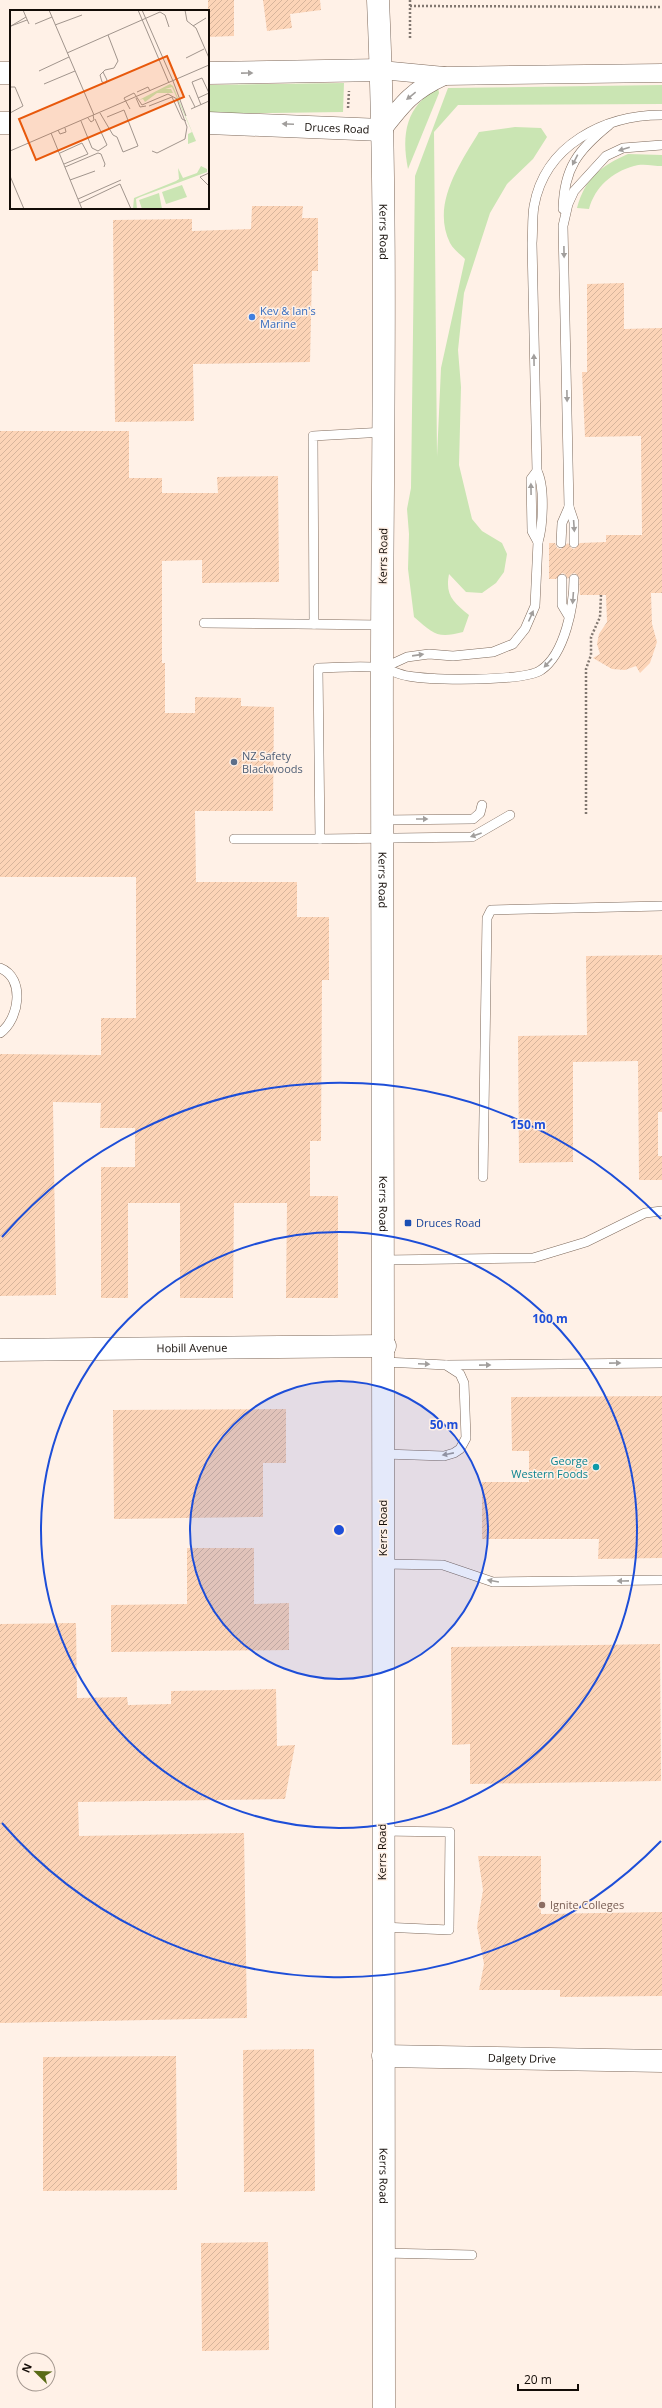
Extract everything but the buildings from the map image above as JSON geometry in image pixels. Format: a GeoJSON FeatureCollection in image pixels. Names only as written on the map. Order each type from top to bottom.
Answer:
{"type":"FeatureCollection","features":[{"type":"Feature","properties":{"kind":"main road","name":"Kerrs Road"},"geometry":{"type":"LineString","coordinates":[[378,0],[382,130],[385,432],[382,625],[385,1260],[382,1831],[384,2408]]}},
{"type":"Feature","properties":{"kind":"main road","name":"Druces Road"},"geometry":{"type":"LineString","coordinates":[[209,73],[380,70]]}},
{"type":"Feature","properties":{"kind":"main road","name":"Druces Road"},"geometry":{"type":"LineString","coordinates":[[209,123],[382,130]]}},
{"type":"Feature","properties":{"kind":"main road","name":"Hobill Avenue"},"geometry":{"type":"LineString","coordinates":[[0,1350],[385,1354]]}},
{"type":"Feature","properties":{"kind":"main road","name":"Dalgety Drive"},"geometry":{"type":"LineString","coordinates":[[383,2056],[662,2061]]}},
{"type":"Feature","properties":{"kind":"street","name":"Druces Road"},"geometry":{"type":"LineString","coordinates":[[380,70],[444,76],[662,73]]}},
{"type":"Feature","properties":{"kind":"street","name":"Druces Road"},"geometry":{"type":"LineString","coordinates":[[382,130],[406,100],[428,84],[444,76]]}},
{"type":"Feature","properties":{"kind":"lane"},"geometry":{"type":"LineString","coordinates":[[382,668],[407,657],[429,654],[453,656],[493,652],[514,644],[525,629],[535,606],[538,542],[532,531],[531,508],[531,479],[537,471],[532,243],[534,206],[545,174],[568,146],[598,126],[644,115],[662,115]]}},
{"type":"Feature","properties":{"kind":"lane"},"geometry":{"type":"LineString","coordinates":[[574,543],[574,522],[569,507],[563,226],[564,196],[568,175],[577,155],[585,146],[612,123]]}},
{"type":"Feature","properties":{"kind":"lane"},"geometry":{"type":"LineString","coordinates":[[563,226],[568,204],[574,191],[606,156],[623,148],[662,145]]}},
{"type":"Feature","properties":{"kind":"lane"},"geometry":{"type":"LineString","coordinates":[[314,624],[313,436],[385,432]]}},
{"type":"Feature","properties":{"kind":"lane"},"geometry":{"type":"LineString","coordinates":[[561,543],[562,523],[569,507]]}},
{"type":"Feature","properties":{"kind":"lane"},"geometry":{"type":"LineString","coordinates":[[562,579],[562,605],[568,615]]}},
{"type":"Feature","properties":{"kind":"lane"},"geometry":{"type":"LineString","coordinates":[[320,839],[318,668],[382,668],[408,676],[425,677],[524,677],[541,671],[554,657],[565,638],[568,615],[574,602],[574,579]]}},
{"type":"Feature","properties":{"kind":"lane"},"geometry":{"type":"LineString","coordinates":[[204,623],[382,625]]}},
{"type":"Feature","properties":{"kind":"lane"},"geometry":{"type":"LineString","coordinates":[[234,839],[320,839],[383,829],[474,819],[480,813],[482,805]]}},
{"type":"Feature","properties":{"kind":"lane"},"geometry":{"type":"LineString","coordinates":[[383,829],[472,837],[510,815]]}},
{"type":"Feature","properties":{"kind":"lane"},"geometry":{"type":"LineString","coordinates":[[483,1177],[487,918],[491,910],[662,906]]}},
{"type":"Feature","properties":{"kind":"lane"},"geometry":{"type":"LineString","coordinates":[[0,968],[14,983],[18,999],[13,1017],[0,1033]]}},
{"type":"Feature","properties":{"kind":"lane"},"geometry":{"type":"LineString","coordinates":[[385,1260],[533,1258],[586,1242],[645,1213],[662,1211]]}},
{"type":"Feature","properties":{"kind":"lane"},"geometry":{"type":"LineString","coordinates":[[385,1354],[446,1365],[662,1363]]}},
{"type":"Feature","properties":{"kind":"lane"},"geometry":{"type":"LineString","coordinates":[[384,1454],[444,1456],[454,1453],[460,1449],[466,1438],[464,1383],[460,1374],[446,1365]]}},
{"type":"Feature","properties":{"kind":"lane"},"geometry":{"type":"LineString","coordinates":[[383,1564],[443,1565],[494,1582],[662,1580]]}},
{"type":"Feature","properties":{"kind":"lane"},"geometry":{"type":"LineString","coordinates":[[382,1831],[450,1832],[449,1930],[382,1927]]}},
{"type":"Feature","properties":{"kind":"lane"},"geometry":{"type":"LineString","coordinates":[[383,2253],[472,2255]]}},
{"type":"Feature","properties":{"kind":"path"},"geometry":{"type":"LineString","coordinates":[[410,0],[410,38]]}},
{"type":"Feature","properties":{"kind":"path"},"geometry":{"type":"LineString","coordinates":[[410,6],[662,7]]}},
{"type":"Feature","properties":{"kind":"path"},"geometry":{"type":"LineString","coordinates":[[348,113],[349,84]]}},
{"type":"Feature","properties":{"kind":"path"},"geometry":{"type":"LineString","coordinates":[[586,814],[586,669],[590,655],[591,637],[600,617],[601,595]]}},
{"type":"Feature","properties":{"kind":"green space"},"geometry":{"type":"Polygon","coordinates":[[[344,83],[343,112],[209,114],[209,85],[344,83]]]}},
{"type":"Feature","properties":{"kind":"green space"},"geometry":{"type":"Polygon","coordinates":[[[662,85],[662,104],[458,105],[434,132],[437,457],[441,368],[465,259],[451,245],[445,228],[444,214],[450,185],[456,171],[479,132],[515,127],[541,128],[547,137],[533,159],[507,184],[490,213],[464,293],[458,350],[461,387],[459,465],[472,519],[482,531],[502,543],[507,554],[504,572],[496,583],[482,593],[466,592],[449,574],[449,593],[455,602],[469,615],[463,632],[447,635],[436,634],[426,628],[414,617],[408,569],[409,534],[407,509],[411,488],[415,176],[448,88],[662,85]]]}},
{"type":"Feature","properties":{"kind":"green space"},"geometry":{"type":"Polygon","coordinates":[[[438,88],[439,93],[408,169],[405,144],[408,122],[419,103],[427,95],[438,88]]]}},
{"type":"Feature","properties":{"kind":"green space"},"geometry":{"type":"Polygon","coordinates":[[[628,154],[662,155],[662,166],[637,165],[619,172],[600,187],[595,194],[589,209],[577,208],[580,198],[595,174],[610,163],[628,154]]]}},
{"type":"Feature","properties":{"kind":"place","name":"Kev & Ian's Marine"},"geometry":{"type":"Point","coordinates":[252,317]}},
{"type":"Feature","properties":{"kind":"place","name":"NZ Safety Blackwoods"},"geometry":{"type":"Point","coordinates":[234,762]}},
{"type":"Feature","properties":{"kind":"place","name":"Druces Road"},"geometry":{"type":"Point","coordinates":[408,1223]}},
{"type":"Feature","properties":{"kind":"place","name":"George Western Foods"},"geometry":{"type":"Point","coordinates":[596,1467]}},
{"type":"Feature","properties":{"kind":"place","name":"Ignite Colleges"},"geometry":{"type":"Point","coordinates":[542,1905]}}]}
